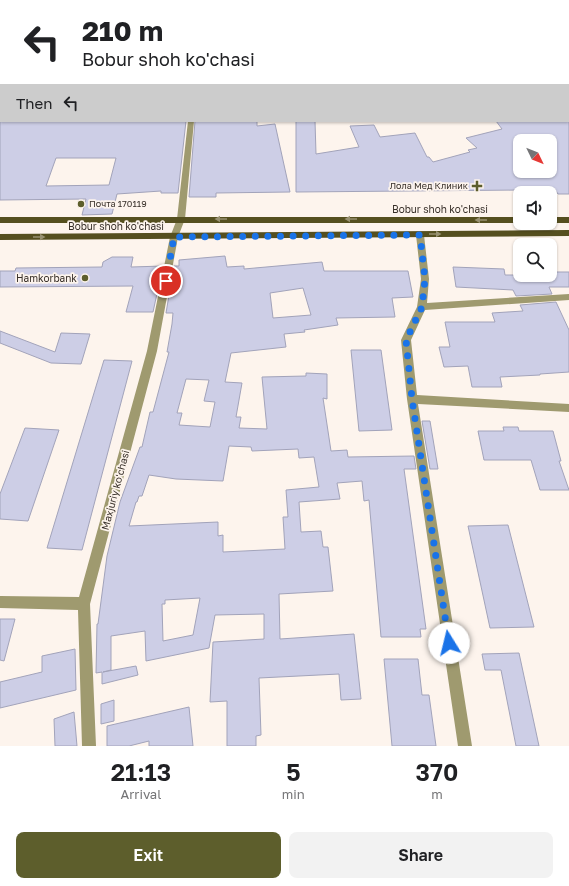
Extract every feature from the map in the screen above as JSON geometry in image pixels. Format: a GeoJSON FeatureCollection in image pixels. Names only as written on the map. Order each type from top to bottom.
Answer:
{"type":"FeatureCollection","features":[{"type":"Feature","properties":{"kind":"main road","name":"Bobur shoh ko'chasi"},"geometry":{"type":"LineString","coordinates":[[0,220],[513,220]]}},
{"type":"Feature","properties":{"kind":"main road"},"geometry":{"type":"LineString","coordinates":[[557,220],[569,220]]}},
{"type":"Feature","properties":{"kind":"main road","name":"Bobur shoh ko'chasi"},"geometry":{"type":"LineString","coordinates":[[0,237],[174,237],[569,233]]}},
{"type":"Feature","properties":{"kind":"street","name":"Maxjuriy koʻchasi"},"geometry":{"type":"LineString","coordinates":[[89,746],[84,604],[152,351],[174,237],[181,219],[191,122]]}},
{"type":"Feature","properties":{"kind":"street"},"geometry":{"type":"LineString","coordinates":[[420,235],[425,279],[422,307],[406,340],[412,399],[465,746]]}},
{"type":"Feature","properties":{"kind":"street"},"geometry":{"type":"LineString","coordinates":[[422,307],[569,297]]}},
{"type":"Feature","properties":{"kind":"street"},"geometry":{"type":"LineString","coordinates":[[412,399],[569,408]]}},
{"type":"Feature","properties":{"kind":"street"},"geometry":{"type":"LineString","coordinates":[[0,602],[84,604]]}},
{"type":"Feature","properties":{"kind":"building"},"geometry":{"type":"Polygon","coordinates":[[[0,122],[186,122],[178,193],[161,193],[161,191],[117,194],[112,214],[82,215],[86,199],[0,200],[0,122]],[[56,158],[46,186],[109,185],[116,158],[56,158]]]}},
{"type":"Feature","properties":{"kind":"building"},"geometry":{"type":"Polygon","coordinates":[[[195,122],[257,122],[257,126],[275,124],[290,192],[216,193],[216,197],[189,197],[195,122]]]}},
{"type":"Feature","properties":{"kind":"building"},"geometry":{"type":"Polygon","coordinates":[[[296,122],[315,122],[316,154],[359,147],[350,126],[374,125],[380,137],[415,133],[427,157],[429,157],[433,162],[470,152],[468,150],[477,148],[466,138],[502,129],[497,122],[569,122],[569,194],[558,194],[557,186],[513,186],[513,190],[296,192],[296,122]]]}},
{"type":"Feature","properties":{"kind":"building"},"geometry":{"type":"Polygon","coordinates":[[[225,256],[227,267],[244,266],[244,269],[322,262],[324,271],[408,271],[413,297],[392,298],[395,317],[336,318],[338,325],[304,330],[305,332],[284,334],[286,347],[231,353],[225,382],[242,383],[236,417],[241,417],[239,428],[267,429],[262,377],[306,376],[306,373],[327,374],[327,399],[323,398],[331,451],[347,450],[348,457],[414,456],[416,469],[404,469],[426,629],[420,629],[421,637],[381,637],[369,500],[364,501],[362,481],[337,483],[340,499],[299,502],[301,532],[321,531],[323,547],[328,547],[333,591],[279,594],[280,639],[354,634],[361,699],[341,700],[339,674],[259,678],[261,735],[256,736],[256,746],[227,746],[227,701],[210,702],[213,642],[264,639],[264,614],[215,615],[209,648],[146,661],[145,631],[111,636],[111,670],[103,672],[136,666],[138,675],[102,684],[102,672],[96,673],[97,624],[107,556],[120,502],[140,447],[142,447],[150,412],[153,412],[169,352],[167,352],[173,313],[166,313],[174,266],[179,266],[179,260],[225,256]],[[303,288],[270,293],[273,318],[311,315],[303,288]],[[186,379],[177,413],[182,413],[179,425],[210,427],[215,402],[204,401],[209,380],[186,379]],[[229,446],[223,481],[176,479],[149,475],[142,496],[139,496],[136,502],[129,526],[218,522],[218,536],[223,535],[223,552],[285,549],[283,517],[288,517],[286,490],[319,487],[314,457],[299,458],[298,449],[252,451],[251,447],[229,446]],[[200,598],[165,600],[165,604],[162,604],[163,641],[193,635],[200,598]]]}},
{"type":"Feature","properties":{"kind":"building","name":"Hamkorbank"},"geometry":{"type":"Polygon","coordinates":[[[112,257],[133,257],[131,267],[163,266],[153,312],[126,312],[133,286],[0,287],[0,271],[15,271],[16,268],[102,267],[103,262],[112,257]]]}},
{"type":"Feature","properties":{"kind":"building"},"geometry":{"type":"Polygon","coordinates":[[[453,267],[504,269],[505,275],[513,275],[513,282],[557,282],[557,272],[569,272],[569,287],[549,287],[552,294],[516,296],[513,290],[456,287],[453,267]]]}},
{"type":"Feature","properties":{"kind":"building"},"geometry":{"type":"Polygon","coordinates":[[[556,302],[569,330],[569,372],[500,377],[502,387],[472,387],[468,366],[444,367],[439,347],[450,347],[445,322],[495,322],[492,313],[523,311],[520,305],[556,302]]]}},
{"type":"Feature","properties":{"kind":"building"},"geometry":{"type":"Polygon","coordinates":[[[0,331],[55,352],[61,333],[90,334],[81,364],[51,363],[0,343],[0,331]]]}},
{"type":"Feature","properties":{"kind":"building"},"geometry":{"type":"Polygon","coordinates":[[[351,350],[381,350],[392,430],[359,431],[351,350]]]}},
{"type":"Feature","properties":{"kind":"building"},"geometry":{"type":"Polygon","coordinates":[[[104,360],[132,361],[82,550],[47,548],[104,360]]]}},
{"type":"Feature","properties":{"kind":"building"},"geometry":{"type":"Polygon","coordinates":[[[422,421],[430,421],[438,469],[430,469],[422,421]]]}},
{"type":"Feature","properties":{"kind":"building"},"geometry":{"type":"Polygon","coordinates":[[[503,427],[518,427],[519,431],[553,431],[561,461],[559,461],[569,490],[540,490],[531,460],[484,460],[478,431],[504,431],[503,427]]]}},
{"type":"Feature","properties":{"kind":"building"},"geometry":{"type":"Polygon","coordinates":[[[25,428],[59,430],[28,521],[0,519],[0,494],[25,428]]]}},
{"type":"Feature","properties":{"kind":"building"},"geometry":{"type":"Polygon","coordinates":[[[508,525],[534,627],[490,628],[468,526],[508,525]]]}},
{"type":"Feature","properties":{"kind":"building"},"geometry":{"type":"Polygon","coordinates":[[[0,619],[15,619],[4,661],[0,660],[0,619]]]}},
{"type":"Feature","properties":{"kind":"building"},"geometry":{"type":"Polygon","coordinates":[[[75,649],[76,690],[0,708],[0,682],[42,672],[42,656],[75,649]]]}},
{"type":"Feature","properties":{"kind":"building"},"geometry":{"type":"Polygon","coordinates":[[[519,653],[539,746],[516,746],[501,670],[485,670],[482,654],[519,653]]]}},
{"type":"Feature","properties":{"kind":"building"},"geometry":{"type":"Polygon","coordinates":[[[384,659],[418,659],[422,695],[429,695],[436,746],[392,746],[384,659]]]}},
{"type":"Feature","properties":{"kind":"building"},"geometry":{"type":"Polygon","coordinates":[[[114,700],[114,721],[101,724],[101,704],[114,700]]]}},
{"type":"Feature","properties":{"kind":"building"},"geometry":{"type":"Polygon","coordinates":[[[189,707],[193,746],[149,746],[149,741],[129,746],[107,746],[107,726],[189,707]]]}},
{"type":"Feature","properties":{"kind":"building"},"geometry":{"type":"Polygon","coordinates":[[[74,712],[77,746],[55,746],[54,719],[74,712]]]}},
{"type":"Feature","properties":{"kind":"place","name":"Лола Мед Клиник"},"geometry":{"type":"Point","coordinates":[477,186]}},
{"type":"Feature","properties":{"kind":"place","name":"Почта 170119"},"geometry":{"type":"Point","coordinates":[81,204]}},
{"type":"Feature","properties":{"kind":"place","name":"Hamkorbank"},"geometry":{"type":"Point","coordinates":[85,278]}},
{"type":"Feature","properties":{"kind":"route"},"geometry":{"type":"LineString","coordinates":[[166,281],[174,237],[420,235],[425,279],[422,307],[406,340],[412,399],[449,643]]}}]}
